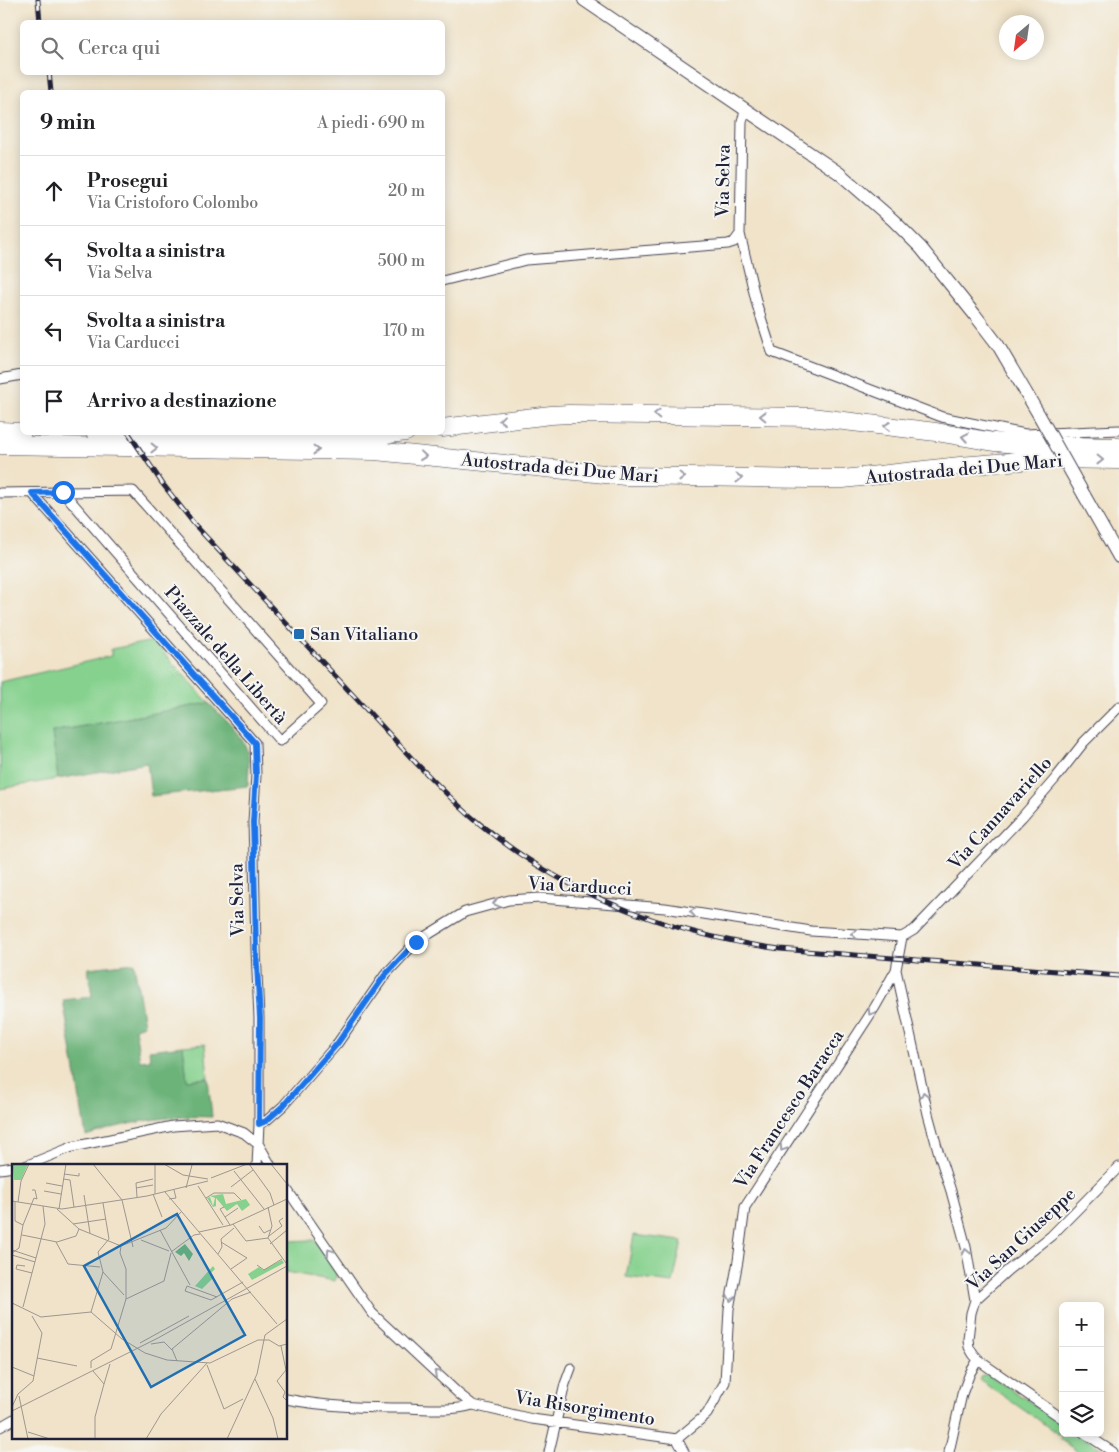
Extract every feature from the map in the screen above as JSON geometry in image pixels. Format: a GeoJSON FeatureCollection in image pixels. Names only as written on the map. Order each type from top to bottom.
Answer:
{"type":"FeatureCollection","features":[{"type":"Feature","properties":{"kind":"highway","name":"Autostrada dei Due Mari"},"geometry":{"type":"LineString","coordinates":[[445,428],[569,414],[811,417],[936,432],[994,442],[1031,445],[1119,447]]}},
{"type":"Feature","properties":{"kind":"highway"},"geometry":{"type":"LineString","coordinates":[[0,431],[20,432]]}},
{"type":"Feature","properties":{"kind":"highway"},"geometry":{"type":"LineString","coordinates":[[304,435],[382,435]]}},
{"type":"Feature","properties":{"kind":"highway","name":"Autostrada dei Due Mari"},"geometry":{"type":"LineString","coordinates":[[0,445],[375,451],[625,476],[721,478],[843,479],[1046,459],[1119,460]]}},
{"type":"Feature","properties":{"kind":"street"},"geometry":{"type":"LineString","coordinates":[[584,0],[839,173],[893,220],[921,248],[952,284],[998,345],[1119,557]]}},
{"type":"Feature","properties":{"kind":"street","name":"Via Selva"},"geometry":{"type":"LineString","coordinates":[[445,280],[526,260],[734,242],[740,234],[742,121],[746,109]]}},
{"type":"Feature","properties":{"kind":"street"},"geometry":{"type":"LineString","coordinates":[[740,234],[757,305],[772,352],[942,417],[1025,434],[1119,430]]}},
{"type":"Feature","properties":{"kind":"street"},"geometry":{"type":"LineString","coordinates":[[0,379],[20,375]]}},
{"type":"Feature","properties":{"kind":"street","name":"Piazzale della Libertà"},"geometry":{"type":"LineString","coordinates":[[133,491],[321,704],[280,741],[63,492],[133,491]]}},
{"type":"Feature","properties":{"kind":"street"},"geometry":{"type":"LineString","coordinates":[[0,493],[63,492]]}},
{"type":"Feature","properties":{"kind":"street","name":"Via Selva"},"geometry":{"type":"LineString","coordinates":[[32,493],[255,743],[256,775],[253,840],[260,1018],[257,1164]]}},
{"type":"Feature","properties":{"kind":"street","name":"Via Cannavariello"},"geometry":{"type":"LineString","coordinates":[[902,937],[914,930],[980,861],[1039,798],[1084,742],[1119,707]]}},
{"type":"Feature","properties":{"kind":"street","name":"Via Carducci"},"geometry":{"type":"LineString","coordinates":[[259,1124],[266,1121],[283,1106],[337,1044],[385,975],[416,942],[465,912],[509,900],[540,898],[664,908],[811,931],[902,937]]}},
{"type":"Feature","properties":{"kind":"street","name":"Via Francesco Baracca"},"geometry":{"type":"LineString","coordinates":[[677,1439],[707,1414],[725,1382],[729,1309],[745,1207],[875,1007],[896,970],[902,937]]}},
{"type":"Feature","properties":{"kind":"street"},"geometry":{"type":"LineString","coordinates":[[896,970],[928,1114],[966,1247],[975,1300]]}},
{"type":"Feature","properties":{"kind":"street"},"geometry":{"type":"LineString","coordinates":[[30,1164],[72,1147],[173,1126],[218,1123],[244,1133],[259,1144],[270,1164]]}},
{"type":"Feature","properties":{"kind":"street","name":"Via San Giuseppe"},"geometry":{"type":"LineString","coordinates":[[978,1360],[969,1347],[968,1339],[971,1313],[975,1300],[1050,1236],[1119,1167]]}},
{"type":"Feature","properties":{"kind":"street"},"geometry":{"type":"LineString","coordinates":[[288,1191],[372,1313],[452,1388],[473,1405]]}},
{"type":"Feature","properties":{"kind":"street"},"geometry":{"type":"LineString","coordinates":[[948,1452],[962,1394],[978,1360],[1059,1416]]}},
{"type":"Feature","properties":{"kind":"street"},"geometry":{"type":"LineString","coordinates":[[549,1452],[558,1422],[565,1384],[571,1368]]}},
{"type":"Feature","properties":{"kind":"street"},"geometry":{"type":"LineString","coordinates":[[288,1399],[359,1408],[457,1409],[473,1405]]}},
{"type":"Feature","properties":{"kind":"street","name":"Via Risorgimento"},"geometry":{"type":"LineString","coordinates":[[473,1405],[532,1419],[677,1439],[684,1452]]}},
{"type":"Feature","properties":{"kind":"street"},"geometry":{"type":"LineString","coordinates":[[0,1427],[12,1420]]}},
{"type":"Feature","properties":{"kind":"street"},"geometry":{"type":"LineString","coordinates":[[1090,1437],[1113,1452]]}},
{"type":"Feature","properties":{"kind":"green space"},"geometry":{"type":"Polygon","coordinates":[[[153,641],[209,703],[52,732],[58,779],[0,789],[0,682],[111,656],[111,649],[153,641]]]}},
{"type":"Feature","properties":{"kind":"green space"},"geometry":{"type":"Polygon","coordinates":[[[209,703],[243,741],[249,763],[248,786],[151,796],[147,763],[58,779],[52,732],[209,703]]]}},
{"type":"Feature","properties":{"kind":"green space"},"geometry":{"type":"Polygon","coordinates":[[[134,963],[144,1025],[135,1028],[140,1061],[150,1060],[149,1050],[183,1046],[187,1080],[208,1078],[212,1117],[148,1120],[86,1136],[63,1000],[92,997],[88,968],[134,963]]]}},
{"type":"Feature","properties":{"kind":"green space"},"geometry":{"type":"Polygon","coordinates":[[[205,1044],[208,1078],[187,1080],[183,1046],[205,1044]]]}},
{"type":"Feature","properties":{"kind":"green space"},"geometry":{"type":"Polygon","coordinates":[[[634,1235],[682,1241],[673,1283],[626,1277],[634,1235]]]}},
{"type":"Feature","properties":{"kind":"green space"},"geometry":{"type":"Polygon","coordinates":[[[314,1240],[337,1271],[335,1281],[288,1272],[288,1241],[314,1240]]]}},
{"type":"Feature","properties":{"kind":"green space"},"geometry":{"type":"Polygon","coordinates":[[[987,1373],[1059,1421],[1059,1435],[979,1379],[987,1373]]]}},
{"type":"Feature","properties":{"kind":"green space"},"geometry":{"type":"Polygon","coordinates":[[[1061,1437],[1083,1437],[1106,1452],[1078,1452],[1060,1439],[1061,1437]]]}},
{"type":"Feature","properties":{"kind":"railway"},"geometry":{"type":"LineString","coordinates":[[38,0],[40,20]]}},
{"type":"Feature","properties":{"kind":"railway"},"geometry":{"type":"LineString","coordinates":[[49,75],[51,90]]}},
{"type":"Feature","properties":{"kind":"railway"},"geometry":{"type":"LineString","coordinates":[[130,435],[162,483],[195,525],[417,764],[475,820],[508,846],[543,869],[580,889],[657,921],[697,933],[738,942],[780,949],[1119,976]]}},
{"type":"Feature","properties":{"kind":"place","name":"San Vitaliano"},"geometry":{"type":"Point","coordinates":[299,634]}},
{"type":"Feature","properties":{"kind":"route"},"geometry":{"type":"LineString","coordinates":[[63,492],[32,493],[255,743],[256,775],[253,822],[256,949],[260,1018],[259,1124],[266,1121],[283,1106],[337,1044],[385,975],[416,942]]}}]}
